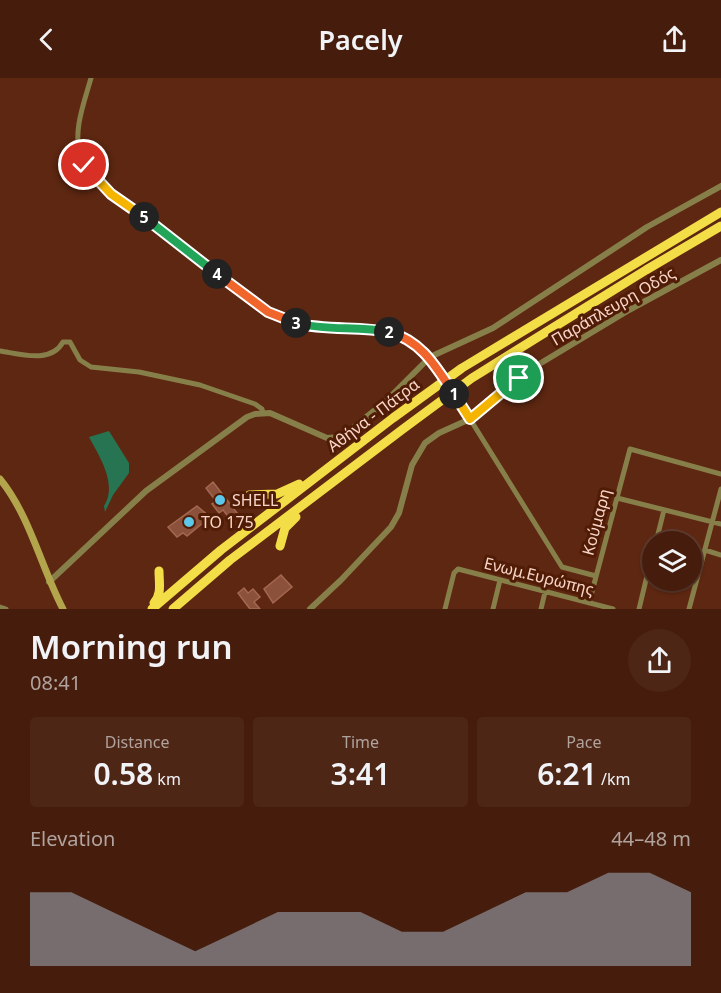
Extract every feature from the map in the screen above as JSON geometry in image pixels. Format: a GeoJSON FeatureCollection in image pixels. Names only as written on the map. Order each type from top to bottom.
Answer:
{"type":"FeatureCollection","features":[{"type":"Feature","properties":{"kind":"highway","name":"Αθήνα - Πάτρα"},"geometry":{"type":"LineString","coordinates":[[152,609],[221,550],[462,368],[721,212]]}},
{"type":"Feature","properties":{"kind":"highway","name":"Αθήνα - Πάτρα"},"geometry":{"type":"LineString","coordinates":[[173,609],[231,560],[472,378],[721,226]]}},
{"type":"Feature","properties":{"kind":"highway"},"geometry":{"type":"LineString","coordinates":[[249,495],[277,494],[325,470]]}},
{"type":"Feature","properties":{"kind":"highway"},"geometry":{"type":"LineString","coordinates":[[280,546],[285,528],[333,482]]}},
{"type":"Feature","properties":{"kind":"highway"},"geometry":{"type":"LineString","coordinates":[[147,609],[159,598],[159,571]]}},
{"type":"Feature","properties":{"kind":"main road"},"geometry":{"type":"LineString","coordinates":[[0,479],[19,509],[49,582],[63,609]]}},
{"type":"Feature","properties":{"kind":"street"},"geometry":{"type":"LineString","coordinates":[[92,78],[79,124],[79,152],[88,170],[111,194],[169,234],[268,312],[300,324],[370,329],[391,333],[412,342],[430,357],[562,567],[596,576]]}},
{"type":"Feature","properties":{"kind":"street"},"geometry":{"type":"LineString","coordinates":[[49,582],[146,491],[240,421],[263,413],[275,415],[327,438],[341,437],[379,407],[430,357],[493,328],[647,227],[721,186]]}},
{"type":"Feature","properties":{"kind":"street","name":"Παράπλευρη Οδός"},"geometry":{"type":"LineString","coordinates":[[310,609],[386,534],[396,520],[412,465],[419,449],[430,438],[470,419],[504,389],[536,366],[629,310],[721,260]]}},
{"type":"Feature","properties":{"kind":"street"},"geometry":{"type":"LineString","coordinates":[[0,351],[39,356],[57,351],[63,342],[69,342],[80,360],[91,367],[139,372],[200,385],[255,404],[263,413]]}},
{"type":"Feature","properties":{"kind":"street","name":"Κούμαρη"},"geometry":{"type":"LineString","coordinates":[[588,603],[630,449],[721,474]]}},
{"type":"Feature","properties":{"kind":"street"},"geometry":{"type":"LineString","coordinates":[[689,609],[721,489]]}},
{"type":"Feature","properties":{"kind":"street"},"geometry":{"type":"LineString","coordinates":[[617,498],[721,524]]}},
{"type":"Feature","properties":{"kind":"street"},"geometry":{"type":"LineString","coordinates":[[659,531],[664,510]]}},
{"type":"Feature","properties":{"kind":"street"},"geometry":{"type":"LineString","coordinates":[[705,550],[721,555]]}},
{"type":"Feature","properties":{"kind":"street","name":"Ενωμ.Ευρώπης"},"geometry":{"type":"LineString","coordinates":[[445,609],[454,573],[458,569],[613,609]]}},
{"type":"Feature","properties":{"kind":"street"},"geometry":{"type":"LineString","coordinates":[[493,609],[500,580]]}},
{"type":"Feature","properties":{"kind":"street"},"geometry":{"type":"LineString","coordinates":[[639,609],[643,591]]}},
{"type":"Feature","properties":{"kind":"street"},"geometry":{"type":"LineString","coordinates":[[541,609],[545,592]]}},
{"type":"Feature","properties":{"kind":"street"},"geometry":{"type":"LineString","coordinates":[[0,607],[6,609]]}},
{"type":"Feature","properties":{"kind":"green space"},"geometry":{"type":"Polygon","coordinates":[[[109,431],[129,463],[129,473],[113,495],[105,512],[104,506],[109,489],[106,470],[89,437],[109,431]]]}},
{"type":"Feature","properties":{"kind":"building"},"geometry":{"type":"Polygon","coordinates":[[[213,482],[237,513],[230,519],[223,510],[219,513],[212,504],[216,501],[206,488],[213,482]]]}},
{"type":"Feature","properties":{"kind":"building","name":"TO 175"},"geometry":{"type":"Polygon","coordinates":[[[197,506],[210,517],[187,536],[183,533],[177,537],[168,527],[197,506]]]}},
{"type":"Feature","properties":{"kind":"building"},"geometry":{"type":"Polygon","coordinates":[[[281,575],[292,587],[273,603],[264,589],[281,575]]]}},
{"type":"Feature","properties":{"kind":"building"},"geometry":{"type":"Polygon","coordinates":[[[244,588],[248,593],[253,589],[260,597],[254,602],[260,609],[250,609],[238,593],[244,588]]]}},
{"type":"Feature","properties":{"kind":"place","name":"SHELL"},"geometry":{"type":"Point","coordinates":[220,500]}},
{"type":"Feature","properties":{"kind":"place","name":"TO 175"},"geometry":{"type":"Point","coordinates":[189,522]}},
{"type":"Feature","properties":{"kind":"route"},"geometry":{"type":"LineString","coordinates":[[84,165],[111,194],[169,234],[224,280],[268,312],[300,324],[315,327],[376,330],[395,334],[412,342],[430,357],[470,419],[519,378]]}}]}
